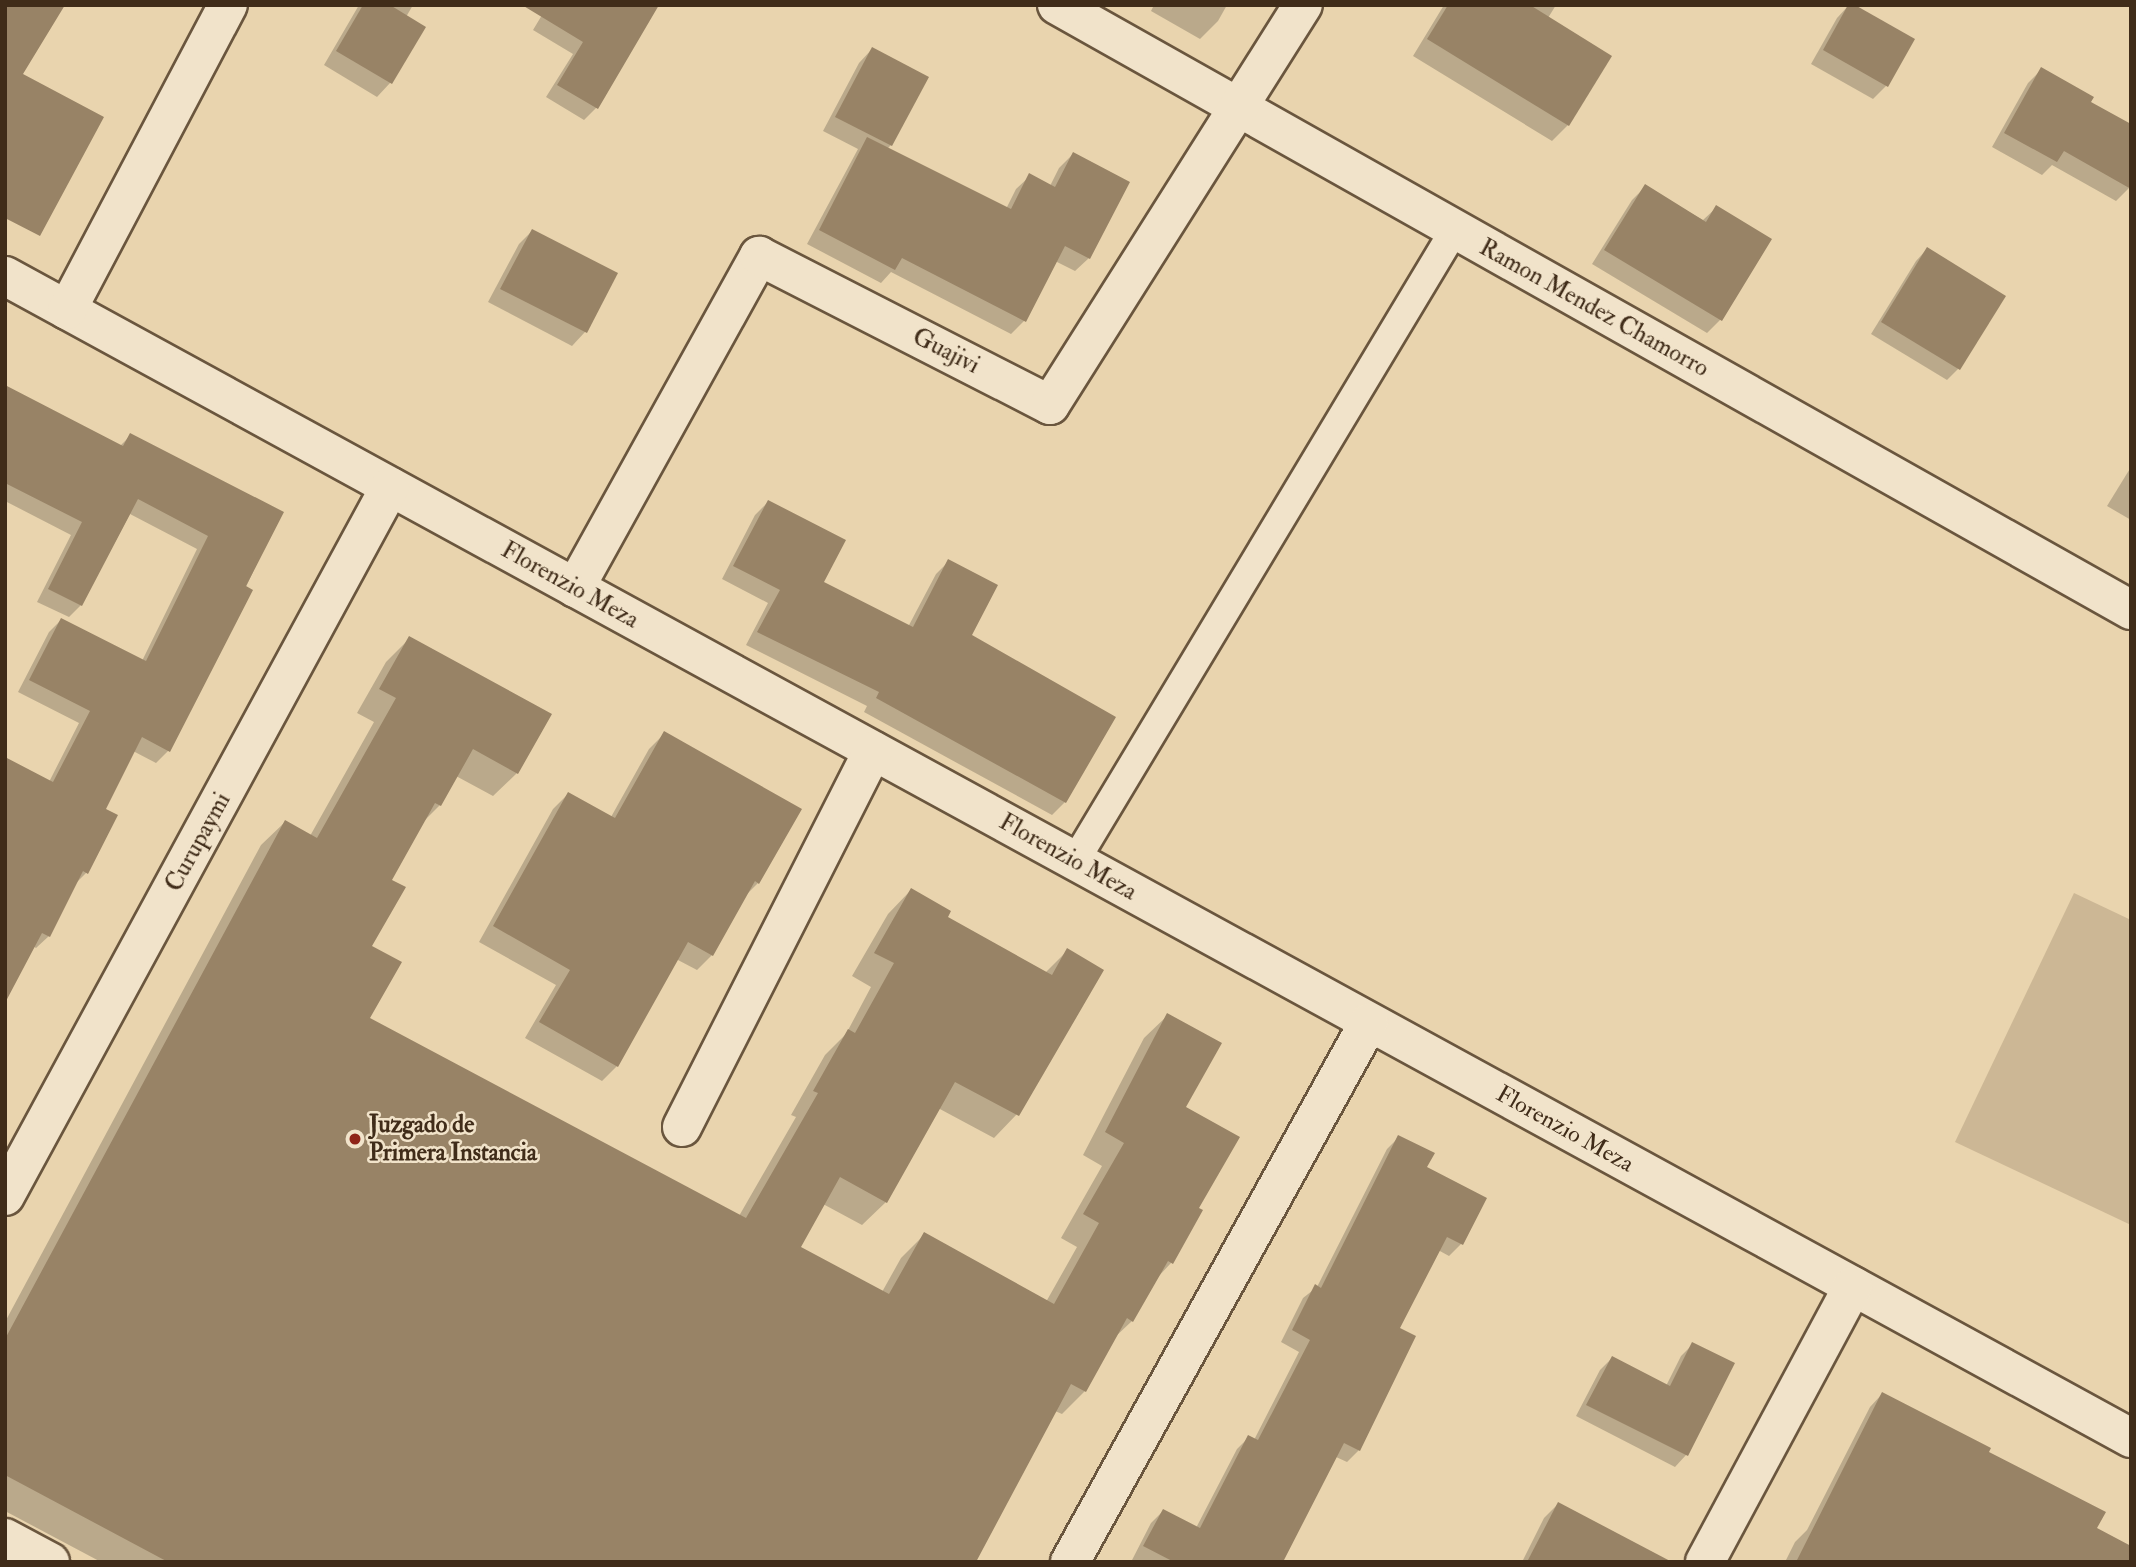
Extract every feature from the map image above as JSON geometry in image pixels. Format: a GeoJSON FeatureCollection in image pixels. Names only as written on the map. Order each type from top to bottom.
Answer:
{"type":"FeatureCollection","features":[{"type":"Feature","properties":{"kind":"street"},"geometry":{"type":"LineString","coordinates":[[67,310],[228,5]]}},
{"type":"Feature","properties":{"kind":"street","name":"Ramon Mendez Chamorro"},"geometry":{"type":"LineString","coordinates":[[1057,5],[2131,610]]}},
{"type":"Feature","properties":{"kind":"street","name":"Guajivi"},"geometry":{"type":"LineString","coordinates":[[575,588],[760,256],[1050,405],[1303,5]]}},
{"type":"Feature","properties":{"kind":"street","name":"Florenzio Meza"},"geometry":{"type":"LineString","coordinates":[[5,276],[2131,1438]]}},
{"type":"Feature","properties":{"kind":"street","name":"Curupaymi"},"geometry":{"type":"LineString","coordinates":[[5,1196],[390,487]]}},
{"type":"Feature","properties":{"kind":"street"},"geometry":{"type":"LineString","coordinates":[[682,1127],[873,751]]}},
{"type":"Feature","properties":{"kind":"street"},"geometry":{"type":"LineString","coordinates":[[1070,1562],[1369,1022]]}},
{"type":"Feature","properties":{"kind":"street"},"geometry":{"type":"LineString","coordinates":[[1705,1562],[1853,1286]]}},
{"type":"Feature","properties":{"kind":"street"},"geometry":{"type":"LineString","coordinates":[[5,1538],[51,1562]]}},
{"type":"Feature","properties":{"kind":"lane"},"geometry":{"type":"LineString","coordinates":[[1075,861],[1455,229]]}},
{"type":"Feature","properties":{"kind":"shaded area"},"geometry":{"type":"Polygon","coordinates":[[[2074,893],[2131,920],[2131,1225],[1955,1142],[2074,893]]]}},
{"type":"Feature","properties":{"kind":"building"},"geometry":{"type":"Polygon","coordinates":[[[5,5],[65,5],[23,74],[104,117],[40,236],[5,218],[5,5]]]}},
{"type":"Feature","properties":{"kind":"building"},"geometry":{"type":"Polygon","coordinates":[[[363,5],[390,5],[426,27],[392,84],[336,51],[363,5]]]}},
{"type":"Feature","properties":{"kind":"building"},"geometry":{"type":"Polygon","coordinates":[[[522,5],[659,5],[598,109],[557,85],[583,42],[522,5]]]}},
{"type":"Feature","properties":{"kind":"building"},"geometry":{"type":"Polygon","coordinates":[[[1448,5],[1530,5],[1612,56],[1569,126],[1427,39],[1448,5]]]}},
{"type":"Feature","properties":{"kind":"building"},"geometry":{"type":"Polygon","coordinates":[[[1848,5],[1855,5],[1915,39],[1888,87],[1823,50],[1848,5]]]}},
{"type":"Feature","properties":{"kind":"building"},"geometry":{"type":"Polygon","coordinates":[[[872,47],[929,77],[892,146],[835,117],[872,47]]]}},
{"type":"Feature","properties":{"kind":"building"},"geometry":{"type":"Polygon","coordinates":[[[2041,67],[2094,97],[2091,102],[2131,124],[2131,189],[2064,151],[2057,162],[2004,133],[2041,67]]]}},
{"type":"Feature","properties":{"kind":"building"},"geometry":{"type":"Polygon","coordinates":[[[867,137],[1011,209],[1029,173],[1055,187],[1073,152],[1130,182],[1090,259],[1065,246],[1026,322],[902,258],[895,270],[819,230],[867,137]]]}},
{"type":"Feature","properties":{"kind":"building"},"geometry":{"type":"Polygon","coordinates":[[[1645,184],[1706,222],[1716,205],[1772,239],[1722,321],[1604,250],[1645,184]]]}},
{"type":"Feature","properties":{"kind":"building"},"geometry":{"type":"Polygon","coordinates":[[[532,229],[618,273],[587,333],[500,289],[532,229]]]}},
{"type":"Feature","properties":{"kind":"building"},"geometry":{"type":"Polygon","coordinates":[[[1927,247],[2006,296],[1960,370],[1881,322],[1927,247]]]}},
{"type":"Feature","properties":{"kind":"building"},"geometry":{"type":"Polygon","coordinates":[[[5,385],[123,446],[130,433],[284,512],[246,586],[253,590],[170,752],[142,737],[106,809],[118,815],[88,874],[83,871],[50,937],[42,933],[5,1003],[5,757],[53,782],[90,711],[29,680],[61,618],[146,661],[208,536],[138,499],[82,606],[48,589],[82,522],[5,483],[5,385]]]}},
{"type":"Feature","properties":{"kind":"building"},"geometry":{"type":"Polygon","coordinates":[[[768,500],[846,540],[824,582],[913,627],[948,559],[998,585],[972,635],[1116,717],[1066,803],[876,698],[879,692],[757,632],[780,590],[733,566],[768,500]]]}},
{"type":"Feature","properties":{"kind":"building","name":"Juzgado de Primera Instancia"},"geometry":{"type":"Polygon","coordinates":[[[409,636],[552,714],[518,774],[473,749],[441,806],[435,803],[392,880],[406,887],[372,946],[402,962],[370,1018],[746,1218],[818,1093],[813,1091],[848,1029],[855,1033],[894,963],[874,953],[911,888],[951,911],[948,917],[1052,975],[1067,948],[1104,970],[1019,1116],[955,1082],[887,1203],[840,1177],[801,1247],[889,1294],[924,1232],[1054,1304],[1099,1223],[1083,1214],[1124,1143],[1105,1132],[1167,1013],[1222,1043],[1186,1107],[1240,1137],[1199,1208],[1203,1210],[1173,1264],[1168,1261],[1133,1322],[1127,1318],[1086,1392],[1071,1384],[976,1562],[168,1562],[5,1475],[5,1339],[285,820],[317,838],[396,698],[379,689],[409,636]]]}},
{"type":"Feature","properties":{"kind":"building"},"geometry":{"type":"Polygon","coordinates":[[[664,731],[802,809],[759,884],[755,881],[713,956],[688,942],[618,1067],[539,1022],[570,970],[493,926],[568,792],[615,818],[664,731]]]}},
{"type":"Feature","properties":{"kind":"building"},"geometry":{"type":"Polygon","coordinates":[[[1398,1135],[1435,1153],[1427,1167],[1487,1198],[1463,1245],[1447,1237],[1400,1328],[1416,1336],[1360,1451],[1344,1443],[1283,1562],[1174,1562],[1143,1546],[1163,1509],[1200,1528],[1248,1435],[1258,1440],[1310,1340],[1292,1330],[1315,1284],[1321,1288],[1398,1135]]]}},
{"type":"Feature","properties":{"kind":"building"},"geometry":{"type":"Polygon","coordinates":[[[1692,1342],[1735,1363],[1688,1456],[1586,1405],[1612,1356],[1670,1386],[1692,1342]]]}},
{"type":"Feature","properties":{"kind":"building"},"geometry":{"type":"Polygon","coordinates":[[[1882,1392],[1991,1448],[1989,1452],[2106,1512],[2097,1528],[2131,1546],[2131,1562],[1796,1562],[1882,1392]]]}},
{"type":"Feature","properties":{"kind":"building"},"geometry":{"type":"Polygon","coordinates":[[[1558,1502],[1672,1562],[1527,1562],[1558,1502]]]}},
{"type":"Feature","properties":{"kind":"place","name":"Juzgado de Primera Instancia"},"geometry":{"type":"Point","coordinates":[355,1139]}}]}
